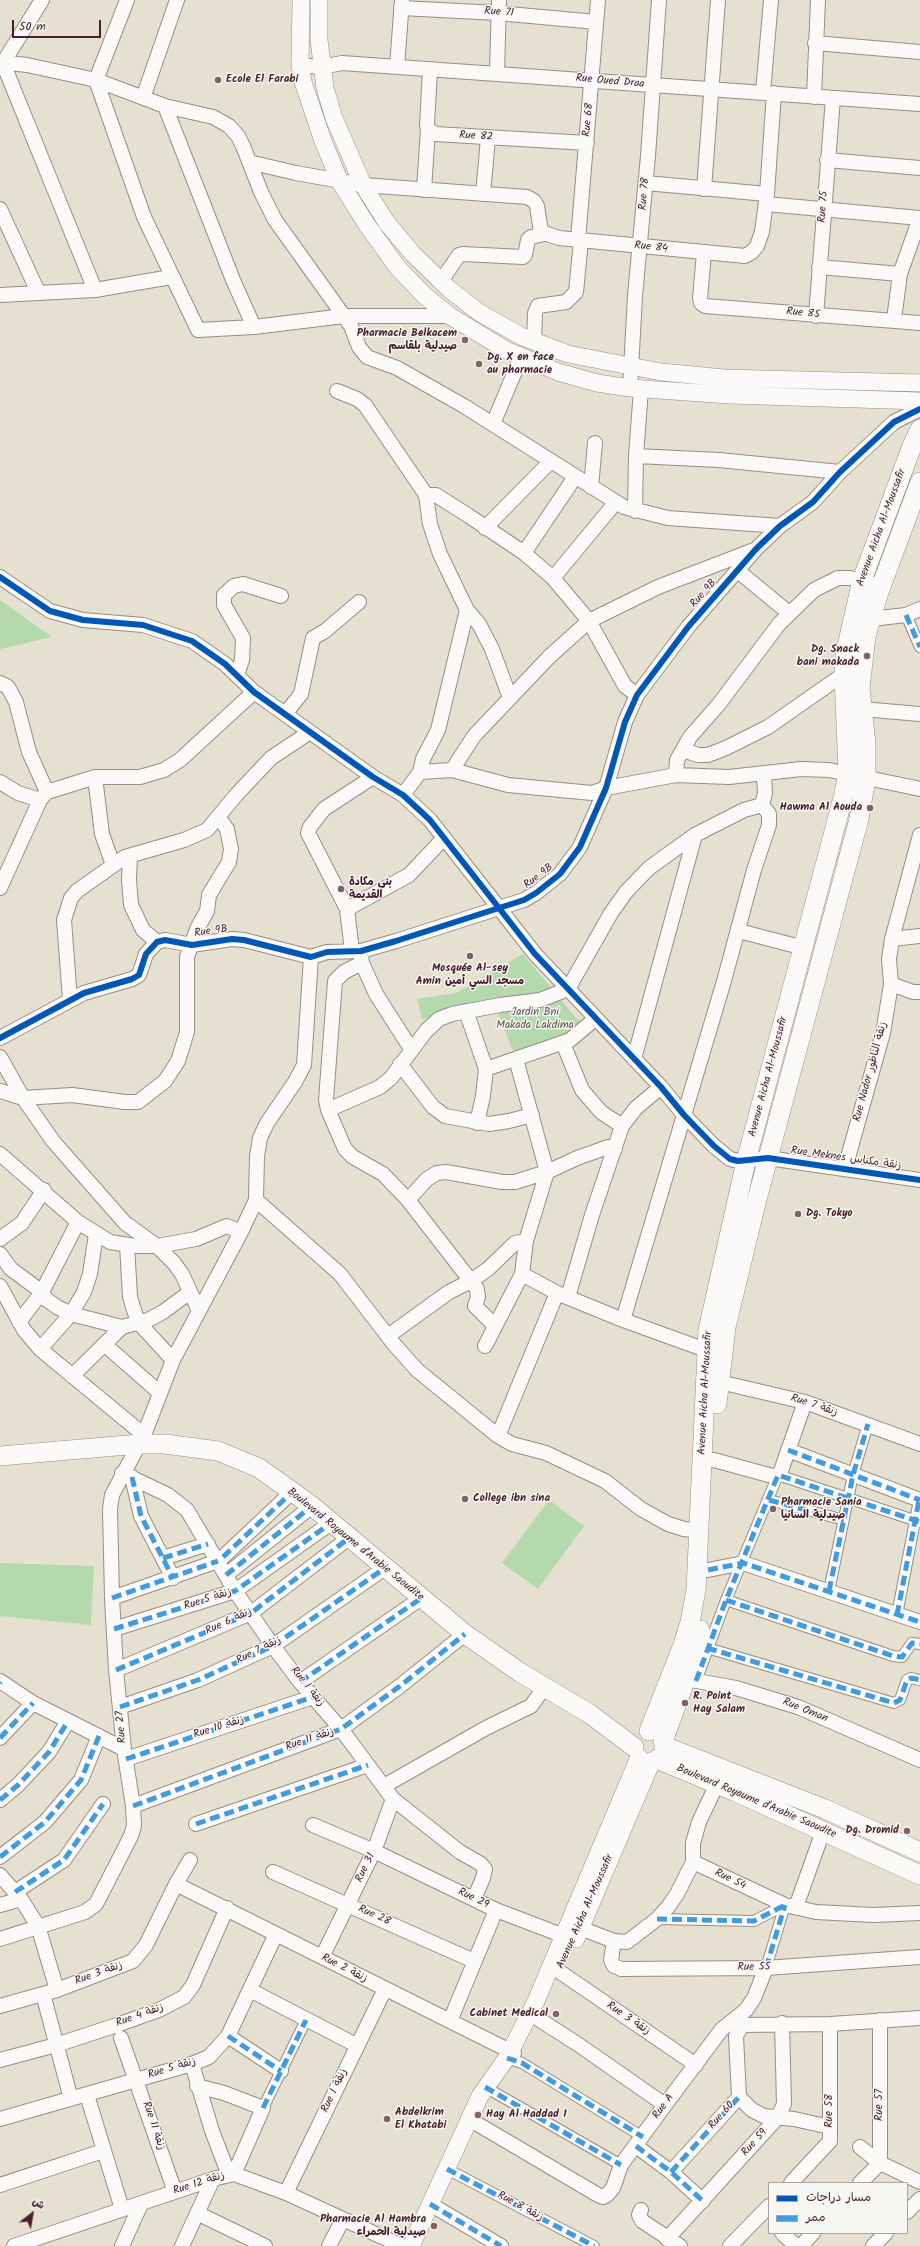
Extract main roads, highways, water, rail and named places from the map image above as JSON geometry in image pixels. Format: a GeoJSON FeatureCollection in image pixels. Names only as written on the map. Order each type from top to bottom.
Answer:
{"type":"FeatureCollection","features":[{"type":"Feature","properties":{"kind":"main road","name":"Avenue Aicha Al-Moussafir"},"geometry":{"type":"LineString","coordinates":[[650,1747],[691,1680],[702,1624],[708,1570],[708,1460],[714,1351],[708,1330],[746,1161],[844,794],[848,773],[844,674],[845,655],[862,580],[912,446],[920,429]]}},
{"type":"Feature","properties":{"kind":"main road","name":"Avenue Aicha Al-Moussafir"},"geometry":{"type":"LineString","coordinates":[[714,1351],[726,1327],[768,1158],[839,898],[859,818],[866,778],[866,744],[860,688],[860,670],[871,619],[881,586],[920,482]]}},
{"type":"Feature","properties":{"kind":"main road","name":"Boulevard Royaume d'Arabie Saoudite"},"geometry":{"type":"LineString","coordinates":[[0,1456],[142,1439],[164,1444],[218,1451],[259,1468],[312,1506],[420,1599],[465,1634],[544,1688],[717,1784],[892,1861],[920,1875]]}},
{"type":"Feature","properties":{"kind":"main road","name":"Avenue Aicha Al-Moussafir"},"geometry":{"type":"LineString","coordinates":[[650,1747],[690,1622],[696,1590],[700,1531],[708,1460]]}},
{"type":"Feature","properties":{"kind":"main road","name":"Boulevard Royaume d'Arabie Saoudite"},"geometry":{"type":"LineString","coordinates":[[650,1747],[825,1809],[912,1848]]}},
{"type":"Feature","properties":{"kind":"main road"},"geometry":{"type":"LineString","coordinates":[[892,1861],[912,1848]]}},
{"type":"Feature","properties":{"kind":"place","name":"Ecole El Farabi"},"geometry":{"type":"Point","coordinates":[218,80]}},
{"type":"Feature","properties":{"kind":"place","name":"Pharmacie Belkacem صيدلية بلقاسم"},"geometry":{"type":"Point","coordinates":[465,340]}},
{"type":"Feature","properties":{"kind":"place","name":"Dg. X en face au pharmacie"},"geometry":{"type":"Point","coordinates":[479,364]}},
{"type":"Feature","properties":{"kind":"place","name":"Dg. Snack bani makada"},"geometry":{"type":"Point","coordinates":[867,656]}},
{"type":"Feature","properties":{"kind":"place","name":"Hawma Al Aouda"},"geometry":{"type":"Point","coordinates":[870,808]}},
{"type":"Feature","properties":{"kind":"place","name":"بني مكادة القديمة"},"geometry":{"type":"Point","coordinates":[341,889]}},
{"type":"Feature","properties":{"kind":"place","name":"Mosquée Al-sey Amin مسجد السي أمين"},"geometry":{"type":"Point","coordinates":[470,956]}},
{"type":"Feature","properties":{"kind":"place","name":"Dg. Tokyo"},"geometry":{"type":"Point","coordinates":[798,1214]}},
{"type":"Feature","properties":{"kind":"place","name":"College ibn sina"},"geometry":{"type":"Point","coordinates":[465,1499]}},
{"type":"Feature","properties":{"kind":"place","name":"Pharmacie Sania صيدلية السانيا"},"geometry":{"type":"Point","coordinates":[773,1509]}},
{"type":"Feature","properties":{"kind":"place","name":"R. Point Hay Salam"},"geometry":{"type":"Point","coordinates":[685,1703]}},
{"type":"Feature","properties":{"kind":"place","name":"Dg. Dromid"},"geometry":{"type":"Point","coordinates":[907,1831]}},
{"type":"Feature","properties":{"kind":"place","name":"Cabinet Medical"},"geometry":{"type":"Point","coordinates":[556,2014]}},
{"type":"Feature","properties":{"kind":"place","name":"Hay Al Haddad 1"},"geometry":{"type":"Point","coordinates":[478,2115]}},
{"type":"Feature","properties":{"kind":"place","name":"Abdelkrim El Khatabi"},"geometry":{"type":"Point","coordinates":[387,2119]}},
{"type":"Feature","properties":{"kind":"place","name":"Pharmacie Al Hambra صيدلية الحمراء"},"geometry":{"type":"Point","coordinates":[434,2226]}},
{"type":"Feature","properties":{"kind":"park label","name":"Jardin Bni Makada Lakdima"},"geometry":{"type":"Point","coordinates":[535,1019]}}]}
